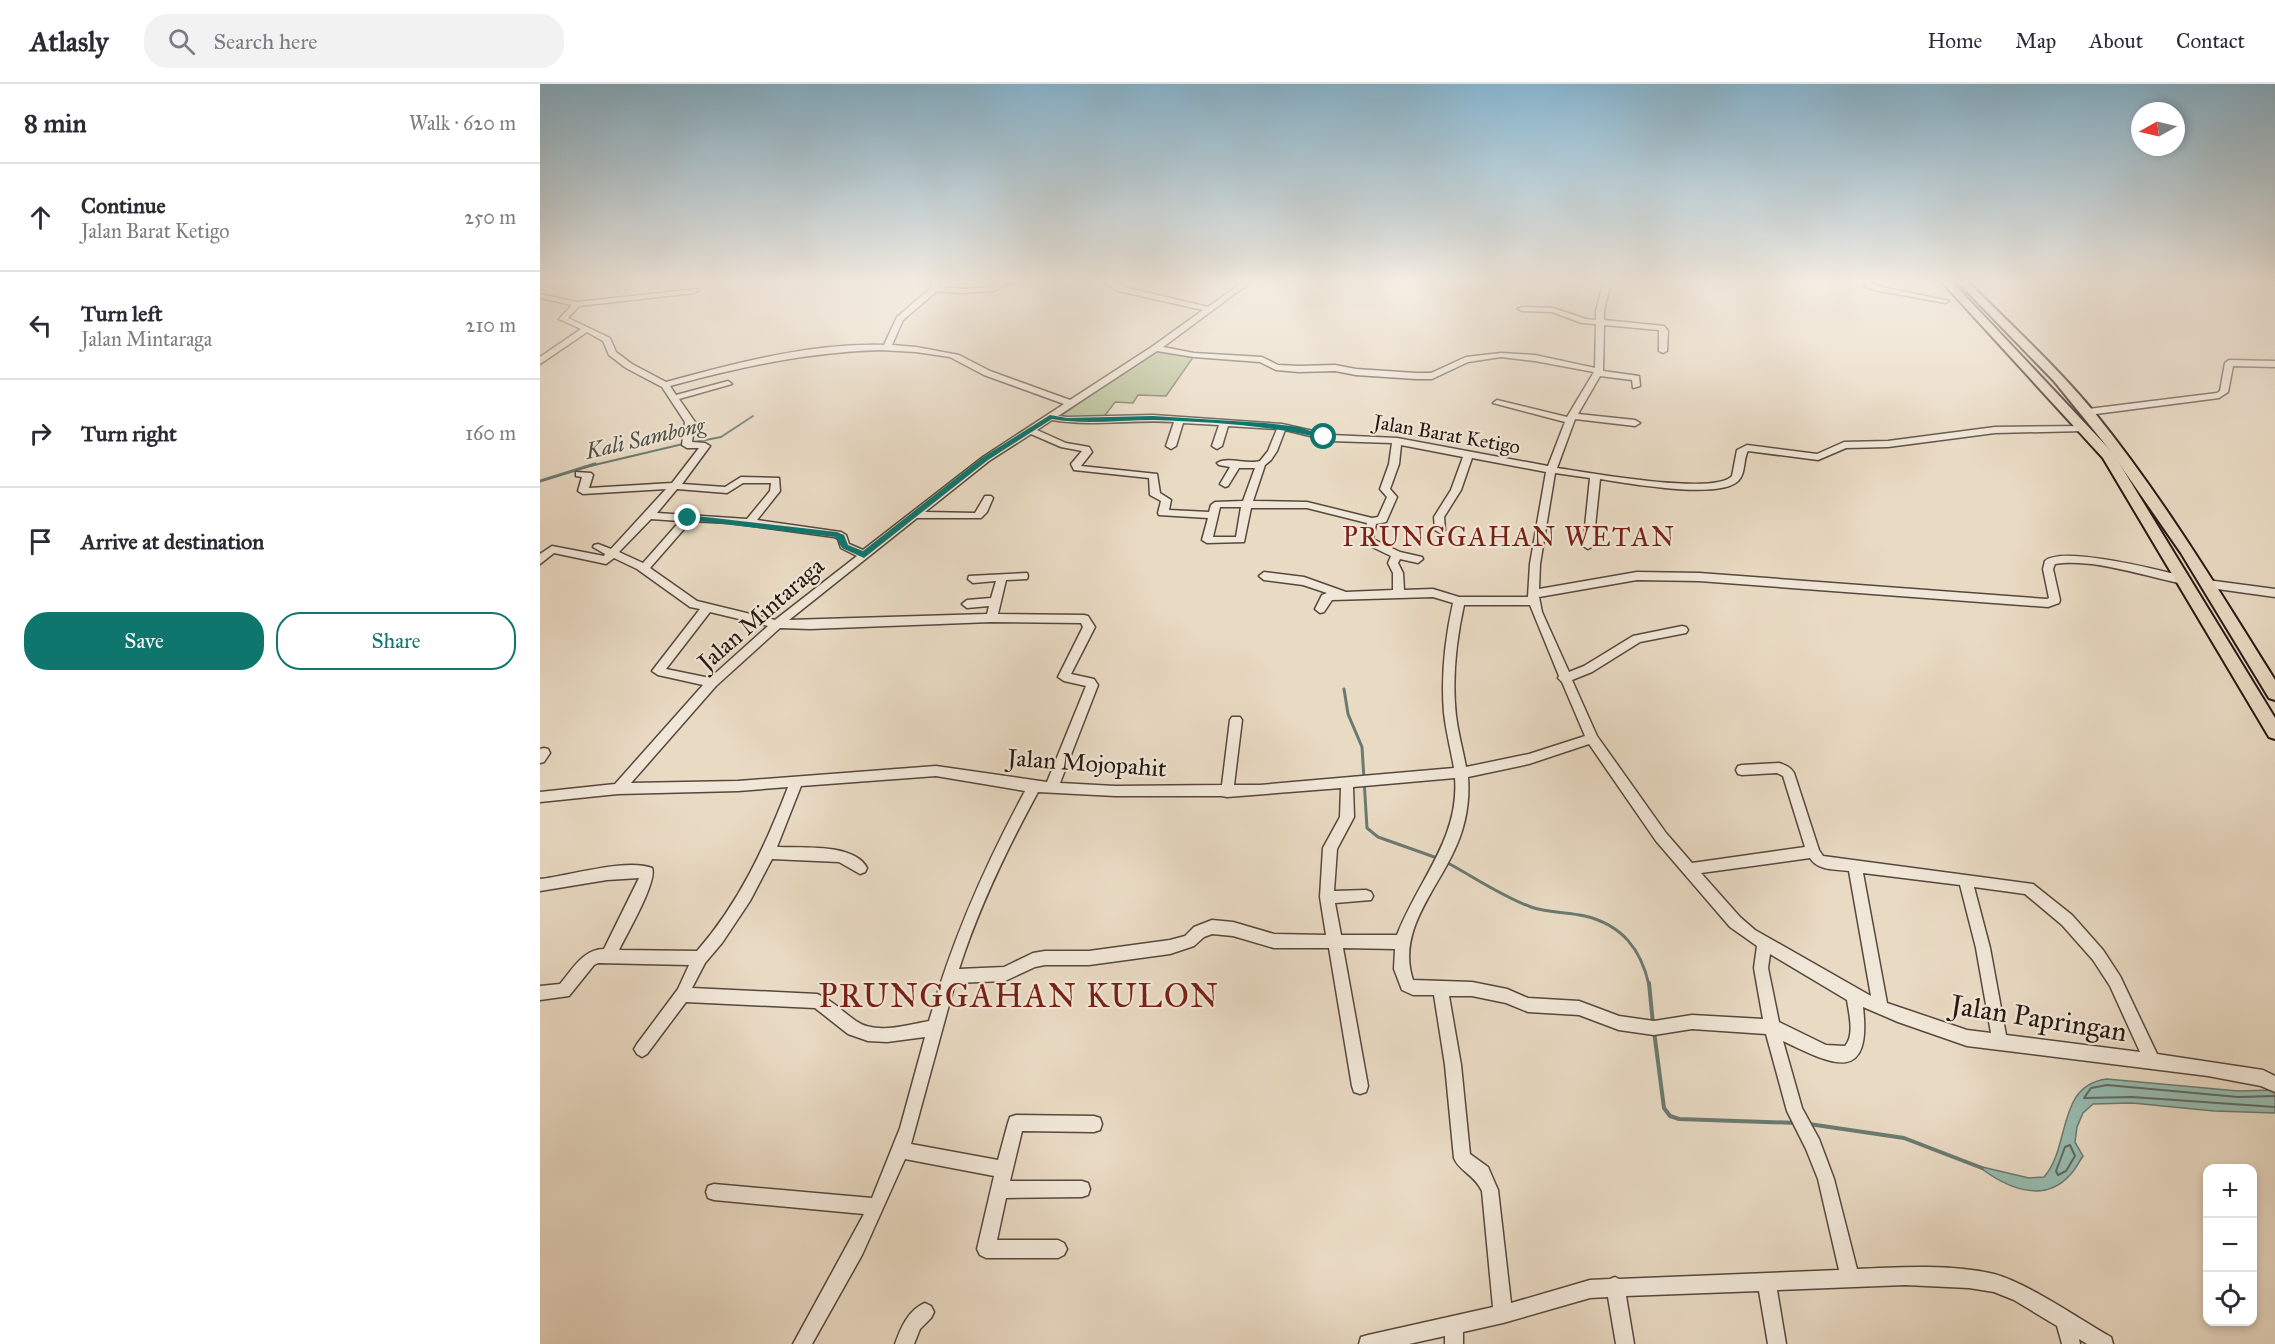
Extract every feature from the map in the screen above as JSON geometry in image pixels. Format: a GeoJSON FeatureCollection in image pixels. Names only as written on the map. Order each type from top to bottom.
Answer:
{"type":"FeatureCollection","features":[{"type":"Feature","properties":{"kind":"highway"},"geometry":{"type":"LineString","coordinates":[[2003,340],[2108,456],[2272,727]]}},
{"type":"Feature","properties":{"kind":"highway"},"geometry":{"type":"LineString","coordinates":[[2012,340],[2029,358],[2024,359],[2016,354]]}},
{"type":"Feature","properties":{"kind":"highway"},"geometry":{"type":"LineString","coordinates":[[2020,340],[2088,412],[2130,467],[2207,584],[2275,694]]}},
{"type":"Feature","properties":{"kind":"highway"},"geometry":{"type":"LineString","coordinates":[[2047,367],[2038,362],[2033,363],[2067,402],[2067,409]]}},
{"type":"Feature","properties":{"kind":"highway"},"geometry":{"type":"LineString","coordinates":[[2184,548],[2182,558],[2225,630],[2218,630],[2209,622]]}},
{"type":"Feature","properties":{"kind":"highway"},"geometry":{"type":"LineString","coordinates":[[2247,648],[2237,639],[2231,639],[2270,709],[2272,727]]}},
{"type":"Feature","properties":{"kind":"street"},"geometry":{"type":"LineString","coordinates":[[540,361],[571,340]]}},
{"type":"Feature","properties":{"kind":"street"},"geometry":{"type":"LineString","coordinates":[[540,560],[552,549],[606,560],[649,516],[705,447],[687,443],[690,422],[665,386],[629,366],[612,353],[607,340]]}},
{"type":"Feature","properties":{"kind":"street"},"geometry":{"type":"LineString","coordinates":[[886,349],[890,340]]}},
{"type":"Feature","properties":{"kind":"street","name":"Jalan Mintaraga"},"geometry":{"type":"LineString","coordinates":[[618,789],[712,683],[777,624],[986,459],[1167,340]]}},
{"type":"Feature","properties":{"kind":"street"},"geometry":{"type":"LineString","coordinates":[[1534,598],[1538,542],[1551,470],[1571,418],[1598,372],[1599,340]]}},
{"type":"Feature","properties":{"kind":"street"},"geometry":{"type":"LineString","coordinates":[[1662,351],[1663,340]]}},
{"type":"Feature","properties":{"kind":"street"},"geometry":{"type":"LineString","coordinates":[[1156,348],[1194,355],[1262,360],[1270,366],[1288,368],[1335,368],[1356,372],[1416,376],[1432,376],[1466,360],[1501,355],[1536,358],[1636,378],[1636,386]]}},
{"type":"Feature","properties":{"kind":"street"},"geometry":{"type":"LineString","coordinates":[[665,386],[746,363],[832,350],[886,349],[954,355],[986,373],[1069,403]]}},
{"type":"Feature","properties":{"kind":"street"},"geometry":{"type":"LineString","coordinates":[[2088,412],[2219,395],[2224,392],[2229,363],[2275,364]]}},
{"type":"Feature","properties":{"kind":"street"},"geometry":{"type":"LineString","coordinates":[[674,398],[728,384]]}},
{"type":"Feature","properties":{"kind":"street"},"geometry":{"type":"LineString","coordinates":[[1497,403],[1571,418],[1635,423]]}},
{"type":"Feature","properties":{"kind":"street","name":"Jalan Barat Ketigo"},"geometry":{"type":"LineString","coordinates":[[1050,417],[1067,420],[1148,418],[1282,427],[1331,438],[1371,438],[1397,441],[1551,470],[1668,486],[1708,486],[1735,479],[1742,450],[1747,448],[1818,457],[1844,445],[1888,444],[1995,430],[2084,428]]}},
{"type":"Feature","properties":{"kind":"street"},"geometry":{"type":"LineString","coordinates":[[1172,446],[1179,421]]}},
{"type":"Feature","properties":{"kind":"street"},"geometry":{"type":"LineString","coordinates":[[1217,446],[1224,423]]}},
{"type":"Feature","properties":{"kind":"street"},"geometry":{"type":"LineString","coordinates":[[1282,427],[1269,460],[1261,466],[1247,504],[1240,540],[1206,540],[1212,515],[1218,504],[1247,504],[1307,505],[1372,521],[1382,520],[1392,497],[1385,489],[1394,464],[1397,441]]}},
{"type":"Feature","properties":{"kind":"street"},"geometry":{"type":"LineString","coordinates":[[1029,430],[1064,445],[1086,449],[1087,453],[1076,464],[1077,468],[1154,476],[1155,495],[1166,500],[1164,513],[1212,515]]}},
{"type":"Feature","properties":{"kind":"street"},"geometry":{"type":"LineString","coordinates":[[1440,530],[1439,517],[1456,490],[1468,456]]}},
{"type":"Feature","properties":{"kind":"street"},"geometry":{"type":"LineString","coordinates":[[1222,463],[1261,466]]}},
{"type":"Feature","properties":{"kind":"street"},"geometry":{"type":"LineString","coordinates":[[1225,484],[1236,465]]}},
{"type":"Feature","properties":{"kind":"street"},"geometry":{"type":"LineString","coordinates":[[579,474],[588,475],[583,491],[674,486],[727,490],[740,480],[776,480],[775,491],[749,523]]}},
{"type":"Feature","properties":{"kind":"street"},"geometry":{"type":"LineString","coordinates":[[1588,546],[1595,477]]}},
{"type":"Feature","properties":{"kind":"street"},"geometry":{"type":"LineString","coordinates":[[916,514],[977,516],[982,512],[988,498]]}},
{"type":"Feature","properties":{"kind":"street"},"geometry":{"type":"LineString","coordinates":[[649,516],[749,523],[837,534],[842,537],[845,546],[864,555]]}},
{"type":"Feature","properties":{"kind":"street"},"geometry":{"type":"LineString","coordinates":[[644,568],[688,518]]}},
{"type":"Feature","properties":{"kind":"street"},"geometry":{"type":"LineString","coordinates":[[1372,521],[1367,541],[1397,555],[1418,559]]}},
{"type":"Feature","properties":{"kind":"street"},"geometry":{"type":"LineString","coordinates":[[598,547],[644,568],[684,598],[707,608],[777,624],[810,625],[991,618],[1084,619],[1089,627],[1064,677],[1090,682],[1092,685],[1052,787]]}},
{"type":"Feature","properties":{"kind":"street"},"geometry":{"type":"LineString","coordinates":[[1397,555],[1393,563],[1398,573],[1399,594]]}},
{"type":"Feature","properties":{"kind":"street"},"geometry":{"type":"LineString","coordinates":[[1320,609],[1327,597],[1433,593],[1459,601],[1534,598],[1637,576],[1699,577],[2048,603],[2055,600],[2048,569],[2050,561],[2070,558],[2183,580]]}},
{"type":"Feature","properties":{"kind":"street"},"geometry":{"type":"LineString","coordinates":[[973,579],[1023,576]]}},
{"type":"Feature","properties":{"kind":"street"},"geometry":{"type":"LineString","coordinates":[[1264,576],[1304,581],[1349,596]]}},
{"type":"Feature","properties":{"kind":"street"},"geometry":{"type":"LineString","coordinates":[[991,618],[1002,577]]}},
{"type":"Feature","properties":{"kind":"street"},"geometry":{"type":"LineString","coordinates":[[2207,584],[2275,593]]}},
{"type":"Feature","properties":{"kind":"street","name":"Jalan Papringan"},"geometry":{"type":"LineString","coordinates":[[1534,598],[1564,678],[1592,738],[1643,813],[1742,929],[1764,944],[1854,996],[1947,1032],[2000,1043],[2072,1049],[2219,1070],[2273,1083]]}},
{"type":"Feature","properties":{"kind":"street"},"geometry":{"type":"LineString","coordinates":[[1459,601],[1453,624],[1450,711],[1462,785],[1461,811],[1447,853],[1406,926],[1403,968],[1407,985],[1413,988],[1472,989],[1508,996],[1538,1007],[1579,1008],[1596,1017],[1654,1028],[1692,1022],[1772,1027],[1825,1053],[1849,1053],[1856,1045],[1858,1031],[1854,996]]}},
{"type":"Feature","properties":{"kind":"street"},"geometry":{"type":"LineString","coordinates":[[967,604],[995,602]]}},
{"type":"Feature","properties":{"kind":"street"},"geometry":{"type":"LineString","coordinates":[[707,608],[658,671],[712,683]]}},
{"type":"Feature","properties":{"kind":"street"},"geometry":{"type":"LineString","coordinates":[[1564,678],[1588,669],[1637,639],[1682,630]]}},
{"type":"Feature","properties":{"kind":"street"},"geometry":{"type":"LineString","coordinates":[[1227,792],[1236,720]]}},
{"type":"Feature","properties":{"kind":"street","name":"Jalan Mojopahit"},"geometry":{"type":"LineString","coordinates":[[540,797],[618,789],[796,783],[948,771],[1034,787],[1115,791],[1227,792],[1459,773],[1528,759],[1592,738]]}},
{"type":"Feature","properties":{"kind":"street"},"geometry":{"type":"LineString","coordinates":[[1742,770],[1779,768],[1788,773],[1813,852],[1819,861],[2028,888],[2067,920],[2098,956],[2115,981],[2152,1060]]}},
{"type":"Feature","properties":{"kind":"street"},"geometry":{"type":"LineString","coordinates":[[1347,781],[1347,817],[1330,848],[1327,897],[1360,1086]]}},
{"type":"Feature","properties":{"kind":"street"},"geometry":{"type":"LineString","coordinates":[[642,1049],[684,992],[700,958],[745,901],[770,853],[796,783]]}},
{"type":"Feature","properties":{"kind":"street"},"geometry":{"type":"LineString","coordinates":[[802,1344],[827,1302],[876,1207],[900,1150],[950,976],[988,875],[1034,787]]}},
{"type":"Feature","properties":{"kind":"street"},"geometry":{"type":"LineString","coordinates":[[1690,869],[1813,852]]}},
{"type":"Feature","properties":{"kind":"street"},"geometry":{"type":"LineString","coordinates":[[770,853],[841,856],[860,868]]}},
{"type":"Feature","properties":{"kind":"street"},"geometry":{"type":"LineString","coordinates":[[1855,867],[1880,1007]]}},
{"type":"Feature","properties":{"kind":"street"},"geometry":{"type":"LineString","coordinates":[[540,885],[570,883],[597,875],[647,873],[608,956]]}},
{"type":"Feature","properties":{"kind":"street"},"geometry":{"type":"LineString","coordinates":[[1965,880],[1983,948],[2000,1043]]}},
{"type":"Feature","properties":{"kind":"street"},"geometry":{"type":"LineString","coordinates":[[1327,897],[1366,896]]}},
{"type":"Feature","properties":{"kind":"street"},"geometry":{"type":"LineString","coordinates":[[950,976],[1005,974],[1033,960],[1045,958],[1089,958],[1170,947],[1189,941],[1199,932],[1212,927],[1233,929],[1274,941],[1404,942]]}},
{"type":"Feature","properties":{"kind":"street"},"geometry":{"type":"LineString","coordinates":[[1764,944],[1761,968],[1772,1027],[1777,1035],[1795,1111],[1813,1144],[1826,1179],[1850,1278]]}},
{"type":"Feature","properties":{"kind":"street"},"geometry":{"type":"LineString","coordinates":[[540,993],[564,991],[589,960],[597,956],[700,958]]}},
{"type":"Feature","properties":{"kind":"street"},"geometry":{"type":"LineString","coordinates":[[1440,987],[1453,1065],[1462,1158],[1482,1173],[1490,1190],[1503,1314]]}},
{"type":"Feature","properties":{"kind":"street"},"geometry":{"type":"LineString","coordinates":[[684,992],[690,996],[817,1001],[834,1010],[858,1031],[872,1034],[935,1028]]}},
{"type":"Feature","properties":{"kind":"street"},"geometry":{"type":"LineString","coordinates":[[1058,1249],[986,1249],[1016,1123],[1094,1124]]}},
{"type":"Feature","properties":{"kind":"street"},"geometry":{"type":"LineString","coordinates":[[900,1150],[1004,1169]]}},
{"type":"Feature","properties":{"kind":"street"},"geometry":{"type":"LineString","coordinates":[[1000,1190],[1082,1189]]}},
{"type":"Feature","properties":{"kind":"street"},"geometry":{"type":"LineString","coordinates":[[714,1192],[876,1207]]}},
{"type":"Feature","properties":{"kind":"street"},"geometry":{"type":"LineString","coordinates":[[1368,1344],[1503,1314],[1579,1292],[1615,1286],[1905,1276],[1968,1279],[1995,1283],[2020,1294],[2104,1344]]}},
{"type":"Feature","properties":{"kind":"street"},"geometry":{"type":"LineString","coordinates":[[1767,1282],[1777,1344]]}},
{"type":"Feature","properties":{"kind":"street"},"geometry":{"type":"LineString","coordinates":[[1615,1286],[1625,1344]]}},
{"type":"Feature","properties":{"kind":"street"},"geometry":{"type":"LineString","coordinates":[[904,1344],[914,1323],[925,1312]]}},
{"type":"Feature","properties":{"kind":"street"},"geometry":{"type":"LineString","coordinates":[[2064,1320],[2071,1344]]}},
{"type":"Feature","properties":{"kind":"street"},"geometry":{"type":"LineString","coordinates":[[1454,1325],[1454,1344]]}},
{"type":"Feature","properties":{"kind":"green space"},"geometry":{"type":"Polygon","coordinates":[[[1157,349],[1194,356],[1166,396],[1138,395],[1133,403],[1115,402],[1103,418],[1068,418],[1062,415],[1157,349]]]}},
{"type":"Feature","properties":{"kind":"water"},"geometry":{"type":"Polygon","coordinates":[[[2107,1079],[2238,1091],[2275,1090],[2275,1113],[2214,1111],[2132,1103],[2093,1104],[2083,1113],[2077,1127],[2075,1142],[2083,1156],[2072,1173],[2059,1184],[2048,1189],[2024,1190],[2000,1180],[1978,1166],[2029,1178],[2044,1177],[2058,1150],[2066,1119],[2079,1093],[2091,1084],[2107,1079]]]}},
{"type":"Feature","properties":{"kind":"waterway","name":"Kali Sambong"},"geometry":{"type":"LineString","coordinates":[[690,443],[721,437],[753,416]]}},
{"type":"Feature","properties":{"kind":"waterway","name":"Kali Sambong"},"geometry":{"type":"LineString","coordinates":[[590,466],[683,444]]}},
{"type":"Feature","properties":{"kind":"waterway","name":"Kali Sambong"},"geometry":{"type":"LineString","coordinates":[[540,481],[595,464]]}},
{"type":"Feature","properties":{"kind":"waterway"},"geometry":{"type":"LineString","coordinates":[[1344,689],[1348,714],[1362,747],[1367,828],[1378,837],[1440,859]]}},
{"type":"Feature","properties":{"kind":"waterway"},"geometry":{"type":"LineString","coordinates":[[1446,862],[1520,903],[1544,910],[1585,916],[1598,920],[1619,932],[1628,940],[1641,960],[1649,985]]}},
{"type":"Feature","properties":{"kind":"waterway"},"geometry":{"type":"LineString","coordinates":[[1649,983],[1653,1024]]}},
{"type":"Feature","properties":{"kind":"waterway"},"geometry":{"type":"LineString","coordinates":[[1654,1031],[1664,1108],[1670,1116],[1679,1119],[1797,1123]]}},
{"type":"Feature","properties":{"kind":"waterway"},"geometry":{"type":"LineString","coordinates":[[1809,1124],[1904,1138],[1982,1168]]}},
{"type":"Feature","properties":{"kind":"district","name":"PRUNGGAHAN WETAN"},"geometry":{"type":"Point","coordinates":[1509,536]}},
{"type":"Feature","properties":{"kind":"district","name":"PRUNGGAHAN KULON"},"geometry":{"type":"Point","coordinates":[1019,996]}},
{"type":"Feature","properties":{"kind":"route"},"geometry":{"type":"LineString","coordinates":[[688,518],[730,520],[837,534],[842,537],[845,546],[864,555],[986,459],[1050,417],[1067,420],[1153,418],[1265,425],[1299,430],[1324,437]]}}]}
